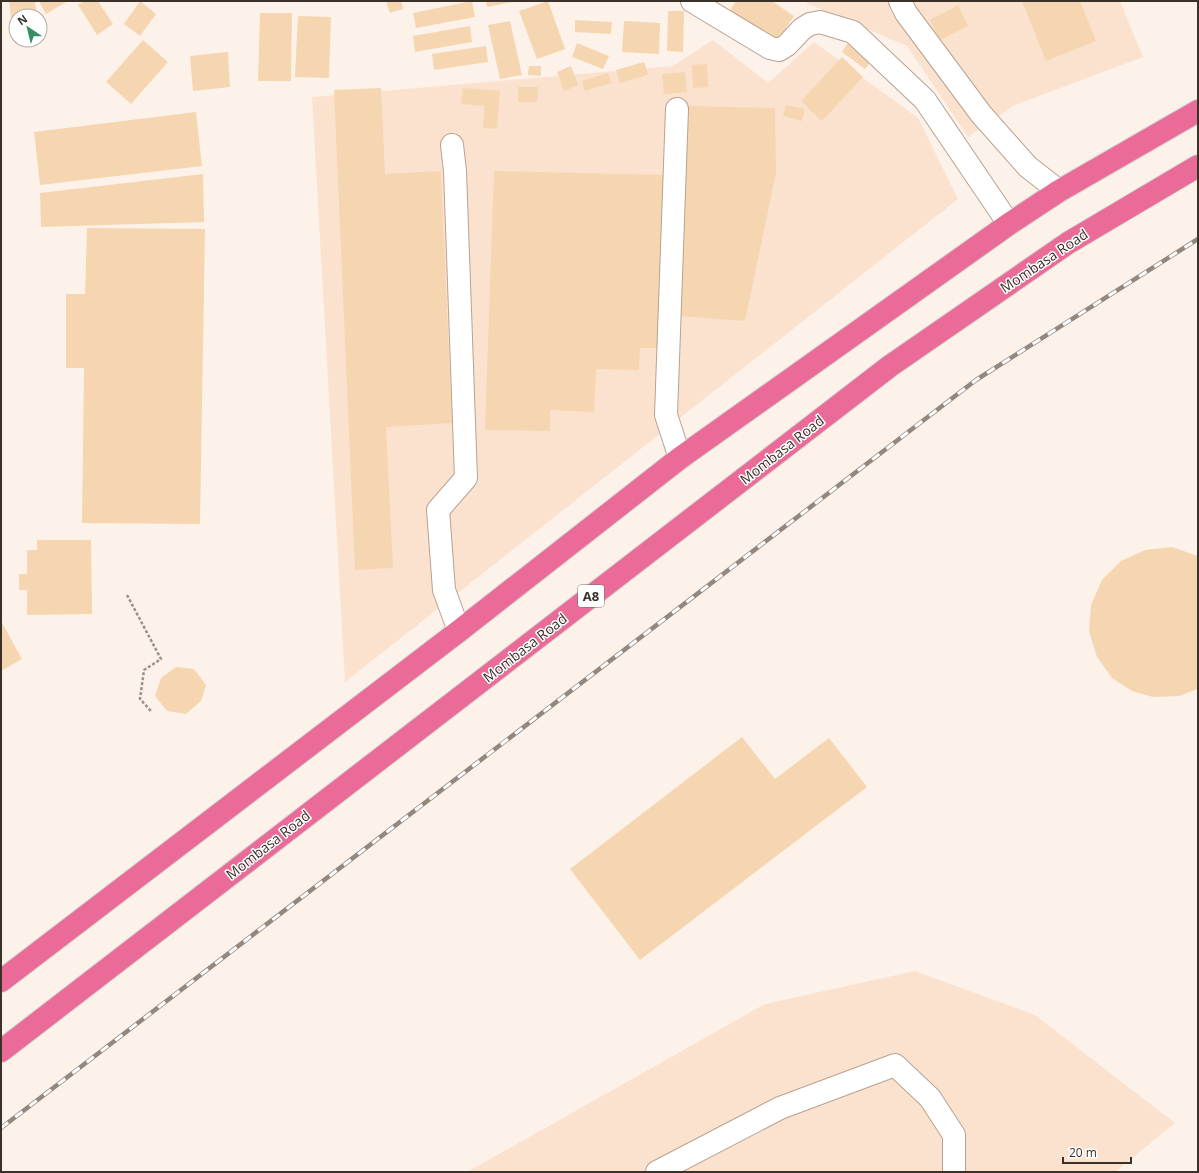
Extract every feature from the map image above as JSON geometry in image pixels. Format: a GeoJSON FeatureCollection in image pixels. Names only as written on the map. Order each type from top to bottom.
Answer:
{"type":"FeatureCollection","features":[{"type":"Feature","properties":{"kind":"highway"},"geometry":{"type":"LineString","coordinates":[[1,980],[459,631],[680,458],[1009,224],[1059,191],[1198,111]]}},
{"type":"Feature","properties":{"kind":"highway","name":"Mombasa Road"},"geometry":{"type":"LineString","coordinates":[[1,1051],[890,366],[1068,243],[1198,166]]}},
{"type":"Feature","properties":{"kind":"street"},"geometry":{"type":"LineString","coordinates":[[692,1],[770,48],[779,50],[788,45],[802,29],[810,24],[820,22],[853,32],[925,100],[1009,224]]}},
{"type":"Feature","properties":{"kind":"street"},"geometry":{"type":"LineString","coordinates":[[900,1],[906,12],[981,114],[1028,167],[1059,191]]}},
{"type":"Feature","properties":{"kind":"street"},"geometry":{"type":"LineString","coordinates":[[677,109],[666,414],[680,458]]}},
{"type":"Feature","properties":{"kind":"street"},"geometry":{"type":"LineString","coordinates":[[452,145],[455,171],[466,478],[438,510],[444,590],[459,631]]}},
{"type":"Feature","properties":{"kind":"street"},"geometry":{"type":"LineString","coordinates":[[657,1172],[780,1108],[896,1065],[930,1098],[954,1135],[954,1172]]}},
{"type":"Feature","properties":{"kind":"path"},"geometry":{"type":"LineString","coordinates":[[127,595],[161,659],[144,670],[140,699],[151,711]]}},
{"type":"Feature","properties":{"kind":"shaded area"},"geometry":{"type":"Polygon","coordinates":[[[802,1],[1120,1],[1143,57],[1013,106],[968,137],[907,46],[802,1]]]}},
{"type":"Feature","properties":{"kind":"shaded area"},"geometry":{"type":"Polygon","coordinates":[[[713,40],[768,83],[814,42],[918,118],[958,199],[345,682],[312,97],[673,66],[713,40]]]}},
{"type":"Feature","properties":{"kind":"shaded area"},"geometry":{"type":"Polygon","coordinates":[[[915,971],[1035,1015],[1175,1123],[1115,1172],[467,1172],[765,1004],[915,971]]]}},
{"type":"Feature","properties":{"kind":"building"},"geometry":{"type":"Polygon","coordinates":[[[9,1],[35,1],[36,8],[10,8],[9,1]]]}},
{"type":"Feature","properties":{"kind":"building"},"geometry":{"type":"Polygon","coordinates":[[[39,1],[68,1],[48,13],[48,8],[43,8],[39,1]]]}},
{"type":"Feature","properties":{"kind":"building"},"geometry":{"type":"Polygon","coordinates":[[[84,1],[98,1],[113,24],[97,35],[78,5],[84,1]]]}},
{"type":"Feature","properties":{"kind":"building"},"geometry":{"type":"Polygon","coordinates":[[[140,1],[156,14],[140,36],[124,24],[140,1]]]}},
{"type":"Feature","properties":{"kind":"building"},"geometry":{"type":"Polygon","coordinates":[[[386,1],[401,1],[403,9],[390,13],[386,1]]]}},
{"type":"Feature","properties":{"kind":"building"},"geometry":{"type":"Polygon","coordinates":[[[472,1],[475,17],[416,28],[413,13],[472,1]]]}},
{"type":"Feature","properties":{"kind":"building"},"geometry":{"type":"Polygon","coordinates":[[[486,1],[513,1],[513,2],[487,7],[486,1]]]}},
{"type":"Feature","properties":{"kind":"building"},"geometry":{"type":"Polygon","coordinates":[[[548,1],[565,49],[537,59],[519,11],[548,1]]]}},
{"type":"Feature","properties":{"kind":"building"},"geometry":{"type":"Polygon","coordinates":[[[736,1],[772,1],[794,16],[776,43],[729,12],[736,1]]]}},
{"type":"Feature","properties":{"kind":"building"},"geometry":{"type":"Polygon","coordinates":[[[1022,1],[1080,1],[1096,41],[1046,61],[1022,1]]]}},
{"type":"Feature","properties":{"kind":"building"},"geometry":{"type":"Polygon","coordinates":[[[958,5],[968,26],[940,40],[930,20],[958,5]]]}},
{"type":"Feature","properties":{"kind":"building"},"geometry":{"type":"Polygon","coordinates":[[[668,11],[684,11],[683,52],[667,51],[668,11]]]}},
{"type":"Feature","properties":{"kind":"building"},"geometry":{"type":"Polygon","coordinates":[[[260,13],[292,13],[291,81],[258,81],[260,13]]]}},
{"type":"Feature","properties":{"kind":"building"},"geometry":{"type":"Polygon","coordinates":[[[298,16],[331,17],[329,78],[295,77],[298,16]]]}},
{"type":"Feature","properties":{"kind":"building"},"geometry":{"type":"Polygon","coordinates":[[[575,20],[612,22],[611,34],[575,32],[575,20]]]}},
{"type":"Feature","properties":{"kind":"building"},"geometry":{"type":"Polygon","coordinates":[[[510,21],[522,75],[500,79],[488,25],[510,21]]]}},
{"type":"Feature","properties":{"kind":"building"},"geometry":{"type":"Polygon","coordinates":[[[624,21],[660,23],[659,54],[622,52],[624,21]]]}},
{"type":"Feature","properties":{"kind":"building"},"geometry":{"type":"Polygon","coordinates":[[[470,26],[472,42],[415,52],[413,36],[470,26]]]}},
{"type":"Feature","properties":{"kind":"building"},"geometry":{"type":"Polygon","coordinates":[[[143,40],[168,62],[131,104],[106,82],[143,40]]]}},
{"type":"Feature","properties":{"kind":"building"},"geometry":{"type":"Polygon","coordinates":[[[577,43],[609,56],[603,69],[572,57],[577,43]]]}},
{"type":"Feature","properties":{"kind":"building"},"geometry":{"type":"Polygon","coordinates":[[[848,43],[872,60],[865,69],[842,52],[848,43]]]}},
{"type":"Feature","properties":{"kind":"building"},"geometry":{"type":"Polygon","coordinates":[[[486,46],[488,62],[434,70],[432,54],[486,46]]]}},
{"type":"Feature","properties":{"kind":"building"},"geometry":{"type":"Polygon","coordinates":[[[228,52],[230,87],[193,91],[190,56],[228,52]]]}},
{"type":"Feature","properties":{"kind":"building"},"geometry":{"type":"Polygon","coordinates":[[[842,57],[863,77],[822,121],[801,101],[842,57]]]}},
{"type":"Feature","properties":{"kind":"building"},"geometry":{"type":"Polygon","coordinates":[[[644,62],[648,75],[620,83],[616,70],[644,62]]]}},
{"type":"Feature","properties":{"kind":"building"},"geometry":{"type":"Polygon","coordinates":[[[707,64],[708,87],[693,88],[692,65],[707,64]]]}},
{"type":"Feature","properties":{"kind":"building"},"geometry":{"type":"Polygon","coordinates":[[[529,66],[541,66],[541,76],[528,75],[529,66]]]}},
{"type":"Feature","properties":{"kind":"building"},"geometry":{"type":"Polygon","coordinates":[[[571,66],[578,85],[564,91],[557,72],[571,66]]]}},
{"type":"Feature","properties":{"kind":"building"},"geometry":{"type":"Polygon","coordinates":[[[685,72],[687,92],[664,94],[662,74],[685,72]]]}},
{"type":"Feature","properties":{"kind":"building"},"geometry":{"type":"Polygon","coordinates":[[[608,73],[611,83],[585,91],[582,81],[608,73]]]}},
{"type":"Feature","properties":{"kind":"building"},"geometry":{"type":"Polygon","coordinates":[[[518,87],[538,87],[537,102],[518,102],[518,87]]]}},
{"type":"Feature","properties":{"kind":"building"},"geometry":{"type":"Polygon","coordinates":[[[381,88],[385,174],[441,171],[452,423],[386,427],[393,568],[355,570],[334,90],[381,88]]]}},
{"type":"Feature","properties":{"kind":"building"},"geometry":{"type":"Polygon","coordinates":[[[463,88],[500,91],[497,129],[483,128],[485,106],[461,104],[463,88]]]}},
{"type":"Feature","properties":{"kind":"building"},"geometry":{"type":"Polygon","coordinates":[[[786,105],[805,109],[802,121],[783,116],[786,105]]]}},
{"type":"Feature","properties":{"kind":"building"},"geometry":{"type":"Polygon","coordinates":[[[689,106],[775,108],[776,173],[745,321],[679,316],[689,106]]]}},
{"type":"Feature","properties":{"kind":"building"},"geometry":{"type":"Polygon","coordinates":[[[196,112],[202,166],[40,185],[34,132],[196,112]]]}},
{"type":"Feature","properties":{"kind":"building"},"geometry":{"type":"Polygon","coordinates":[[[494,171],[665,175],[659,348],[640,348],[639,370],[596,369],[594,412],[550,410],[550,431],[485,430],[494,171]]]}},
{"type":"Feature","properties":{"kind":"building"},"geometry":{"type":"Polygon","coordinates":[[[203,174],[204,222],[41,227],[40,193],[203,174]]]}},
{"type":"Feature","properties":{"kind":"building"},"geometry":{"type":"Polygon","coordinates":[[[87,228],[205,229],[200,524],[82,523],[84,368],[66,368],[66,294],[85,294],[87,228]]]}},
{"type":"Feature","properties":{"kind":"building"},"geometry":{"type":"Polygon","coordinates":[[[37,540],[91,540],[92,614],[27,615],[27,590],[19,590],[19,574],[27,574],[27,550],[37,550],[37,540]]]}},
{"type":"Feature","properties":{"kind":"building"},"geometry":{"type":"Polygon","coordinates":[[[1172,547],[1198,556],[1198,689],[1179,696],[1153,697],[1132,691],[1112,678],[1097,657],[1089,631],[1091,605],[1102,580],[1121,561],[1145,550],[1172,547]]]}},
{"type":"Feature","properties":{"kind":"building"},"geometry":{"type":"Polygon","coordinates":[[[1,621],[22,659],[1,671],[1,621]]]}},
{"type":"Feature","properties":{"kind":"building"},"geometry":{"type":"Polygon","coordinates":[[[176,667],[194,669],[206,685],[201,701],[186,714],[167,711],[155,696],[161,678],[176,667]]]}},
{"type":"Feature","properties":{"kind":"building"},"geometry":{"type":"Polygon","coordinates":[[[742,737],[775,779],[829,738],[867,787],[640,960],[570,869],[742,737]]]}},
{"type":"Feature","properties":{"kind":"railway"},"geometry":{"type":"LineString","coordinates":[[1,1128],[976,380],[1198,239]]}}]}
